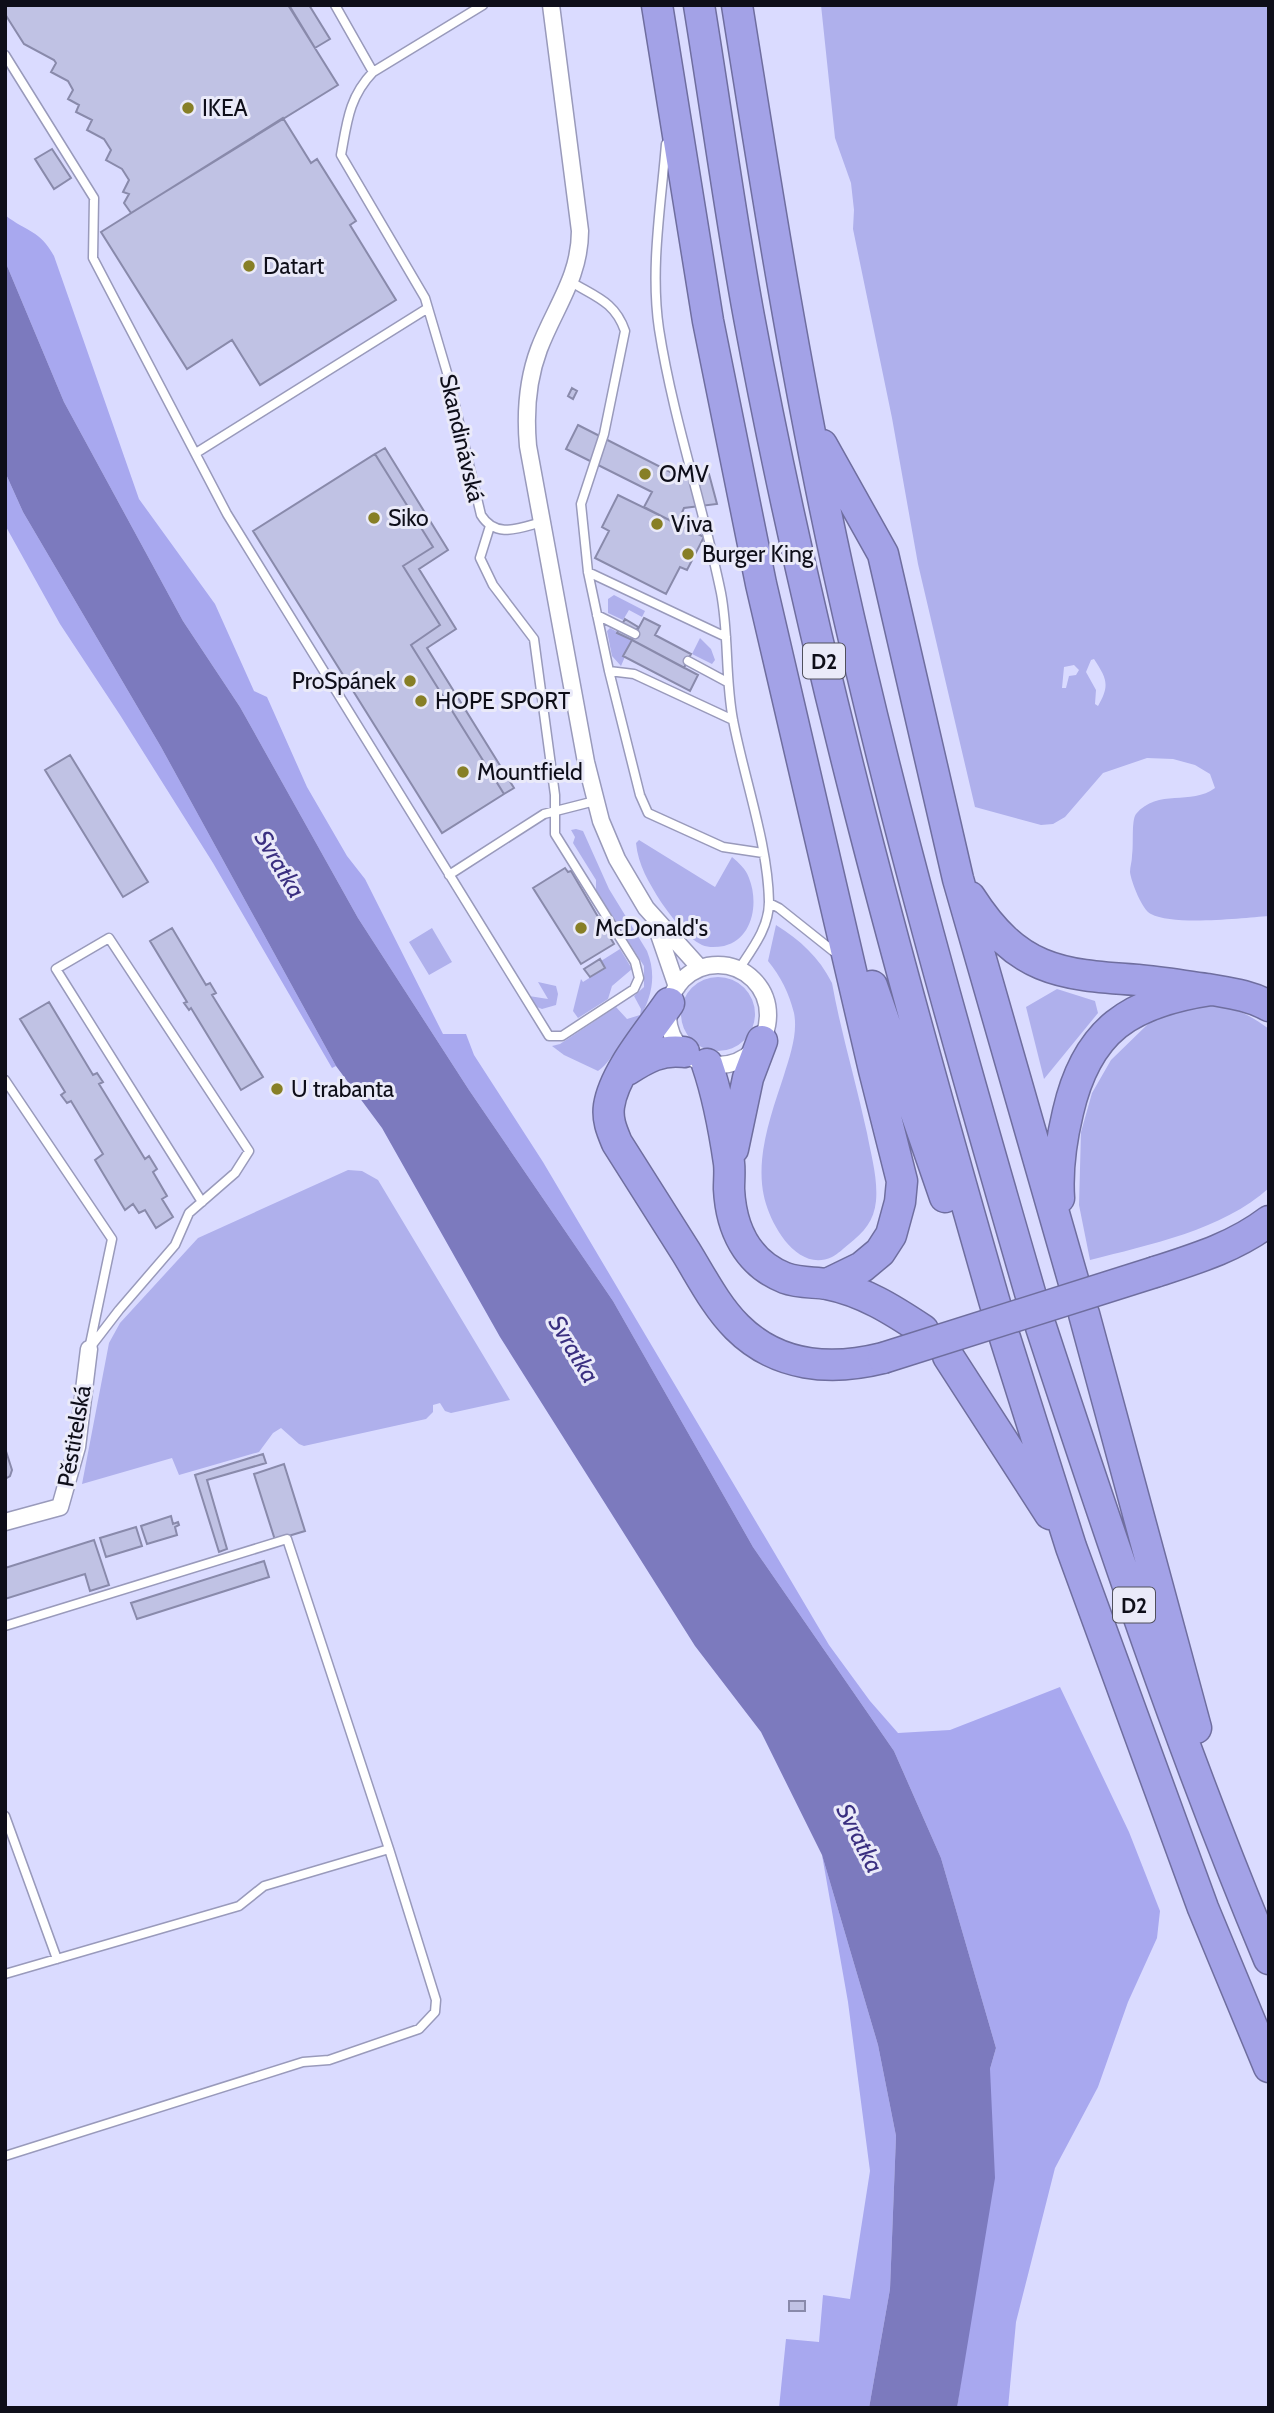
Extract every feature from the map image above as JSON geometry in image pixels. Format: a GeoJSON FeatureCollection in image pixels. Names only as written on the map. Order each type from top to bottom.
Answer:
{"type":"FeatureCollection","features":[{"type":"Feature","properties":{"kind":"highway"},"geometry":{"type":"LineString","coordinates":[[657,5],[710,334],[761,584],[902,1181],[900,1202],[891,1235],[880,1252],[862,1267],[827,1284]]}},
{"type":"Feature","properties":{"kind":"highway","name":"D2"},"geometry":{"type":"LineString","coordinates":[[699,5],[749,316],[803,576],[881,894],[990,1309],[868,975],[836,902]]}},
{"type":"Feature","properties":{"kind":"highway","name":"D2"},"geometry":{"type":"LineString","coordinates":[[737,5],[786,310],[838,568],[914,884],[1031,1296]]}},
{"type":"Feature","properties":{"kind":"highway"},"geometry":{"type":"LineString","coordinates":[[662,40],[667,138]]}},
{"type":"Feature","properties":{"kind":"highway"},"geometry":{"type":"LineString","coordinates":[[808,420],[883,554],[958,879],[1071,1273],[1061,1222],[1058,1168],[1072,1095],[1085,1063],[1106,1033],[1130,1014],[1157,1001],[1211,990]]}},
{"type":"Feature","properties":{"kind":"highway"},"geometry":{"type":"LineString","coordinates":[[958,879],[998,935],[1034,961],[1085,977],[1140,980],[1211,990],[1246,996],[1269,1006]]}},
{"type":"Feature","properties":{"kind":"highway"},"geometry":{"type":"LineString","coordinates":[[673,995],[621,1074],[609,1107],[609,1124],[617,1143],[719,1306],[737,1327],[771,1352],[808,1364],[843,1365],[883,1357],[1212,1253],[1237,1242],[1269,1221]]}},
{"type":"Feature","properties":{"kind":"highway"},"geometry":{"type":"LineString","coordinates":[[729,1166],[748,1078],[762,1041]]}},
{"type":"Feature","properties":{"kind":"highway"},"geometry":{"type":"LineString","coordinates":[[621,1074],[655,1054],[668,1051],[696,1058],[718,1097],[729,1166],[731,1210],[741,1240],[753,1256],[786,1278],[827,1284],[866,1296],[923,1329]]}},
{"type":"Feature","properties":{"kind":"highway"},"geometry":{"type":"LineString","coordinates":[[1084,1314],[1236,1881]]}},
{"type":"Feature","properties":{"kind":"highway","name":"D2"},"geometry":{"type":"LineString","coordinates":[[1041,1327],[1164,1693],[1269,1959]]}},
{"type":"Feature","properties":{"kind":"highway","name":"D2"},"geometry":{"type":"LineString","coordinates":[[1005,1338],[1071,1547],[1203,1908],[1269,2067]]}},
{"type":"Feature","properties":{"kind":"highway"},"geometry":{"type":"LineString","coordinates":[[948,1356],[1071,1547]]}},
{"type":"Feature","properties":{"kind":"street"},"geometry":{"type":"LineString","coordinates":[[551,5],[580,231],[579,259],[539,349],[527,399],[528,446],[595,801],[617,859],[653,917],[700,968]]}},
{"type":"Feature","properties":{"kind":"street"},"geometry":{"type":"LineString","coordinates":[[653,917],[673,995],[670,1030],[676,1042],[696,1058],[732,1063],[754,1051],[762,1041],[769,1013],[766,999],[751,976],[739,969],[726,965],[700,968],[683,979],[673,995]]}},
{"type":"Feature","properties":{"kind":"street","name":"Pěstitelská"},"geometry":{"type":"LineString","coordinates":[[5,1522],[61,1507],[77,1447],[89,1349]]}},
{"type":"Feature","properties":{"kind":"lane"},"geometry":{"type":"LineString","coordinates":[[335,5],[373,72],[483,5]]}},
{"type":"Feature","properties":{"kind":"lane"},"geometry":{"type":"LineString","coordinates":[[5,55],[94,198],[93,258],[227,514],[550,1036],[562,1036],[634,989],[639,978],[635,962],[555,834],[555,810],[534,639],[493,585],[480,558],[490,526]]}},
{"type":"Feature","properties":{"kind":"lane","name":"Skandinávská"},"geometry":{"type":"LineString","coordinates":[[373,72],[358,86],[341,155],[425,298],[448,376],[481,515],[490,526],[507,531],[542,522]]}},
{"type":"Feature","properties":{"kind":"lane"},"geometry":{"type":"LineString","coordinates":[[667,138],[655,286],[659,328],[721,596],[726,637],[727,682],[763,853],[769,903],[761,935],[739,969]]}},
{"type":"Feature","properties":{"kind":"lane"},"geometry":{"type":"LineString","coordinates":[[571,282],[611,305],[625,331],[604,434],[581,504],[588,572],[640,795],[648,813],[723,847],[763,853]]}},
{"type":"Feature","properties":{"kind":"lane"},"geometry":{"type":"LineString","coordinates":[[195,453],[428,308]]}},
{"type":"Feature","properties":{"kind":"lane"},"geometry":{"type":"LineString","coordinates":[[588,572],[726,637]]}},
{"type":"Feature","properties":{"kind":"lane"},"geometry":{"type":"LineString","coordinates":[[597,615],[635,634]]}},
{"type":"Feature","properties":{"kind":"lane"},"geometry":{"type":"LineString","coordinates":[[688,661],[727,682]]}},
{"type":"Feature","properties":{"kind":"lane"},"geometry":{"type":"LineString","coordinates":[[609,671],[634,674],[733,720]]}},
{"type":"Feature","properties":{"kind":"lane"},"geometry":{"type":"LineString","coordinates":[[449,875],[544,814],[595,801]]}},
{"type":"Feature","properties":{"kind":"lane"},"geometry":{"type":"LineString","coordinates":[[769,903],[833,951]]}},
{"type":"Feature","properties":{"kind":"lane"},"geometry":{"type":"LineString","coordinates":[[89,1349],[174,1245],[189,1213],[202,1202],[235,1173],[248,1151],[109,938],[56,969],[202,1202]]}},
{"type":"Feature","properties":{"kind":"lane"},"geometry":{"type":"LineString","coordinates":[[5,1080],[112,1239],[89,1349]]}},
{"type":"Feature","properties":{"kind":"lane"},"geometry":{"type":"LineString","coordinates":[[5,1626],[286,1539],[436,2000],[435,2012],[419,2029],[329,2060],[303,2062],[5,2156]]}},
{"type":"Feature","properties":{"kind":"lane"},"geometry":{"type":"LineString","coordinates":[[5,1816],[57,1959]]}},
{"type":"Feature","properties":{"kind":"lane"},"geometry":{"type":"LineString","coordinates":[[5,1974],[239,1906],[264,1886],[389,1849]]}},
{"type":"Feature","properties":{"kind":"shaded area"},"geometry":{"type":"Polygon","coordinates":[[[821,5],[1269,5],[1269,916],[1208,920],[1161,918],[1144,907],[1138,895],[1130,872],[1134,817],[1154,801],[1196,796],[1215,788],[1210,774],[1195,765],[1173,759],[1147,758],[1103,773],[1065,817],[1053,824],[1041,825],[975,807],[918,564],[892,418],[853,229],[851,183],[835,138],[821,5]],[[1094,659],[1086,672],[1096,690],[1095,704],[1098,706],[1104,693],[1105,682],[1094,659]],[[1074,665],[1064,667],[1062,688],[1066,688],[1069,676],[1076,675],[1079,670],[1074,665]]]}},
{"type":"Feature","properties":{"kind":"shaded area"},"geometry":{"type":"Polygon","coordinates":[[[5,215],[38,236],[54,256],[139,499],[215,604],[254,691],[267,697],[307,787],[347,856],[365,879],[443,1034],[466,1034],[474,1055],[543,1162],[829,1645],[870,1701],[898,1733],[950,1730],[1060,1687],[1129,1832],[1160,1911],[1157,1938],[1128,2002],[1098,2087],[1055,2168],[1016,2322],[1008,2408],[957,2408],[968,2332],[990,2069],[996,2048],[941,1858],[894,1751],[753,1547],[613,1301],[469,1090],[358,918],[240,707],[183,621],[64,402],[5,261],[5,215]]]}},
{"type":"Feature","properties":{"kind":"shaded area"},"geometry":{"type":"Polygon","coordinates":[[[5,472],[23,512],[161,747],[336,1066],[332,1068],[213,863],[60,624],[5,525],[5,472]]]}},
{"type":"Feature","properties":{"kind":"shaded area"},"geometry":{"type":"Polygon","coordinates":[[[614,595],[645,611],[642,617],[629,610],[623,620],[608,613],[608,599],[614,595]]]}},
{"type":"Feature","properties":{"kind":"shaded area"},"geometry":{"type":"Polygon","coordinates":[[[610,628],[632,640],[621,666],[612,656],[607,631],[610,628]]]}},
{"type":"Feature","properties":{"kind":"shaded area"},"geometry":{"type":"Polygon","coordinates":[[[700,638],[711,649],[715,660],[712,664],[692,654],[700,638]]]}},
{"type":"Feature","properties":{"kind":"shaded area"},"geometry":{"type":"Polygon","coordinates":[[[571,830],[583,831],[609,889],[647,951],[651,965],[651,990],[636,1025],[598,1071],[564,1055],[552,1046],[560,1044],[616,1007],[627,1019],[640,1015],[641,1009],[634,996],[644,987],[644,966],[596,890],[596,880],[573,843],[575,837],[571,830]]]}},
{"type":"Feature","properties":{"kind":"shaded area"},"geometry":{"type":"Polygon","coordinates":[[[639,840],[715,887],[732,857],[748,875],[752,888],[751,919],[742,936],[724,946],[713,947],[702,945],[690,937],[669,914],[648,881],[637,851],[636,843],[639,840]]]}},
{"type":"Feature","properties":{"kind":"shaded area"},"geometry":{"type":"Polygon","coordinates":[[[776,925],[808,950],[832,983],[875,1175],[876,1201],[867,1226],[832,1257],[820,1260],[799,1254],[782,1236],[766,1204],[763,1188],[765,1139],[791,1052],[795,1028],[794,1013],[787,992],[768,961],[776,925]]]}},
{"type":"Feature","properties":{"kind":"shaded area"},"geometry":{"type":"Polygon","coordinates":[[[432,928],[452,962],[429,975],[409,942],[432,928]]]}},
{"type":"Feature","properties":{"kind":"shaded area"},"geometry":{"type":"Polygon","coordinates":[[[620,949],[632,969],[612,986],[608,999],[578,1018],[573,1011],[581,979],[583,982],[605,968],[601,961],[620,949]]]}},
{"type":"Feature","properties":{"kind":"shaded area"},"geometry":{"type":"Polygon","coordinates":[[[718,977],[732,980],[744,988],[752,1000],[755,1014],[752,1028],[744,1040],[732,1048],[718,1051],[704,1048],[692,1040],[684,1028],[681,1014],[684,1000],[692,988],[704,980],[718,977]]]}},
{"type":"Feature","properties":{"kind":"shaded area"},"geometry":{"type":"Polygon","coordinates":[[[538,982],[556,986],[556,1005],[542,1009],[537,1007],[529,996],[548,999],[538,982]]]}},
{"type":"Feature","properties":{"kind":"shaded area"},"geometry":{"type":"Polygon","coordinates":[[[1057,989],[1095,1001],[1098,1013],[1044,1079],[1026,1007],[1057,989]]]}},
{"type":"Feature","properties":{"kind":"shaded area"},"geometry":{"type":"Polygon","coordinates":[[[1191,1005],[1232,1009],[1250,1016],[1269,1029],[1269,1188],[1230,1215],[1207,1225],[1160,1242],[1090,1260],[1079,1205],[1081,1132],[1092,1093],[1111,1060],[1149,1023],[1191,1005]]]}},
{"type":"Feature","properties":{"kind":"shaded area"},"geometry":{"type":"Polygon","coordinates":[[[348,1170],[362,1171],[378,1180],[510,1400],[451,1413],[445,1411],[440,1403],[433,1405],[433,1412],[426,1419],[304,1446],[281,1428],[273,1433],[259,1452],[179,1475],[172,1458],[82,1484],[109,1343],[120,1323],[198,1238],[348,1170]]]}},
{"type":"Feature","properties":{"kind":"shaded area"},"geometry":{"type":"Polygon","coordinates":[[[822,1855],[878,2045],[896,2136],[890,2289],[869,2408],[779,2408],[786,2339],[819,2342],[823,2295],[850,2299],[870,2171],[848,2002],[822,1855]]]}},
{"type":"Feature","properties":{"kind":"water","name":"Svratka"},"geometry":{"type":"Polygon","coordinates":[[[5,261],[64,402],[183,621],[240,707],[358,918],[469,1090],[613,1301],[753,1547],[894,1751],[941,1858],[996,2048],[990,2069],[995,2178],[957,2408],[869,2408],[890,2289],[896,2136],[878,2045],[822,1855],[761,1732],[695,1646],[500,1337],[382,1128],[336,1066],[161,747],[23,512],[5,472],[5,261]]]}},
{"type":"Feature","properties":{"kind":"building","name":"IKEA"},"geometry":{"type":"Polygon","coordinates":[[[5,5],[288,5],[338,85],[131,213],[124,203],[129,194],[123,192],[129,180],[122,169],[106,160],[111,150],[104,139],[87,130],[92,120],[76,112],[79,105],[68,99],[73,90],[68,81],[51,72],[56,63],[54,60],[24,44],[5,14],[5,5]]]}},
{"type":"Feature","properties":{"kind":"building"},"geometry":{"type":"Polygon","coordinates":[[[289,5],[309,5],[330,39],[315,48],[289,5]]]}},
{"type":"Feature","properties":{"kind":"building","name":"Datart"},"geometry":{"type":"Polygon","coordinates":[[[283,118],[311,163],[317,159],[356,221],[350,225],[396,300],[260,385],[232,340],[187,369],[101,232],[283,118]]]}},
{"type":"Feature","properties":{"kind":"building"},"geometry":{"type":"Polygon","coordinates":[[[52,149],[71,178],[54,189],[35,159],[52,149]]]}},
{"type":"Feature","properties":{"kind":"building"},"geometry":{"type":"Polygon","coordinates":[[[572,388],[577,391],[573,399],[568,396],[572,388]]]}},
{"type":"Feature","properties":{"kind":"building"},"geometry":{"type":"Polygon","coordinates":[[[578,425],[680,477],[709,474],[717,504],[684,508],[677,524],[644,507],[652,492],[566,449],[578,425]]]}},
{"type":"Feature","properties":{"kind":"building"},"geometry":{"type":"Polygon","coordinates":[[[385,448],[448,550],[419,569],[456,629],[427,648],[514,788],[504,794],[411,645],[440,625],[403,566],[433,547],[375,454],[385,448]]]}},
{"type":"Feature","properties":{"kind":"building"},"geometry":{"type":"Polygon","coordinates":[[[375,454],[433,547],[403,566],[440,625],[411,645],[504,794],[442,833],[253,531],[375,454]]]}},
{"type":"Feature","properties":{"kind":"building"},"geometry":{"type":"Polygon","coordinates":[[[618,495],[704,537],[687,570],[680,567],[666,594],[595,558],[609,531],[602,527],[618,495]]]}},
{"type":"Feature","properties":{"kind":"building"},"geometry":{"type":"Polygon","coordinates":[[[644,618],[660,626],[655,635],[691,654],[684,668],[632,640],[644,618]]]}},
{"type":"Feature","properties":{"kind":"building"},"geometry":{"type":"Polygon","coordinates":[[[625,619],[638,627],[632,640],[617,633],[625,619]]]}},
{"type":"Feature","properties":{"kind":"building"},"geometry":{"type":"Polygon","coordinates":[[[632,640],[698,675],[690,691],[623,656],[632,640]]]}},
{"type":"Feature","properties":{"kind":"building"},"geometry":{"type":"Polygon","coordinates":[[[70,755],[148,882],[123,897],[45,770],[70,755]]]}},
{"type":"Feature","properties":{"kind":"building","name":"McDonald's"},"geometry":{"type":"Polygon","coordinates":[[[565,868],[568,872],[571,871],[614,944],[581,964],[533,888],[565,868]]]}},
{"type":"Feature","properties":{"kind":"building"},"geometry":{"type":"Polygon","coordinates":[[[172,928],[206,985],[210,983],[216,993],[212,995],[263,1077],[241,1090],[191,1008],[189,1010],[184,1003],[187,1002],[150,941],[172,928]]]}},
{"type":"Feature","properties":{"kind":"building"},"geometry":{"type":"Polygon","coordinates":[[[600,959],[605,968],[590,977],[584,969],[600,959]]]}},
{"type":"Feature","properties":{"kind":"building"},"geometry":{"type":"Polygon","coordinates":[[[49,1002],[93,1075],[97,1073],[103,1082],[99,1084],[145,1159],[149,1156],[157,1169],[153,1172],[167,1196],[162,1199],[173,1217],[156,1228],[145,1210],[139,1213],[133,1204],[125,1210],[95,1160],[103,1154],[71,1101],[67,1103],[61,1095],[65,1092],[20,1019],[49,1002]]]}},
{"type":"Feature","properties":{"kind":"building"},"geometry":{"type":"Polygon","coordinates":[[[5,1448],[12,1470],[10,1476],[5,1479],[5,1448]]]}},
{"type":"Feature","properties":{"kind":"building"},"geometry":{"type":"Polygon","coordinates":[[[263,1454],[266,1463],[207,1480],[227,1549],[219,1552],[195,1475],[263,1454]]]}},
{"type":"Feature","properties":{"kind":"building"},"geometry":{"type":"Polygon","coordinates":[[[284,1464],[305,1531],[275,1540],[254,1474],[284,1464]]]}},
{"type":"Feature","properties":{"kind":"building"},"geometry":{"type":"Polygon","coordinates":[[[171,1516],[173,1524],[178,1522],[179,1525],[175,1527],[177,1535],[147,1544],[141,1526],[171,1516]]]}},
{"type":"Feature","properties":{"kind":"building"},"geometry":{"type":"Polygon","coordinates":[[[136,1527],[142,1546],[106,1557],[100,1538],[136,1527]]]}},
{"type":"Feature","properties":{"kind":"building"},"geometry":{"type":"Polygon","coordinates":[[[94,1540],[109,1585],[90,1591],[85,1574],[5,1599],[5,1568],[94,1540]]]}},
{"type":"Feature","properties":{"kind":"building"},"geometry":{"type":"Polygon","coordinates":[[[264,1561],[269,1577],[137,1619],[131,1603],[264,1561]]]}},
{"type":"Feature","properties":{"kind":"building"},"geometry":{"type":"Polygon","coordinates":[[[789,2301],[805,2301],[805,2311],[789,2311],[789,2301]]]}},
{"type":"Feature","properties":{"kind":"place","name":"IKEA"},"geometry":{"type":"Point","coordinates":[188,108]}},
{"type":"Feature","properties":{"kind":"place","name":"Datart"},"geometry":{"type":"Point","coordinates":[249,266]}},
{"type":"Feature","properties":{"kind":"place","name":"OMV"},"geometry":{"type":"Point","coordinates":[645,474]}},
{"type":"Feature","properties":{"kind":"place","name":"Siko"},"geometry":{"type":"Point","coordinates":[374,518]}},
{"type":"Feature","properties":{"kind":"place","name":"Viva"},"geometry":{"type":"Point","coordinates":[657,524]}},
{"type":"Feature","properties":{"kind":"place","name":"Burger King"},"geometry":{"type":"Point","coordinates":[688,554]}},
{"type":"Feature","properties":{"kind":"place","name":"ProSpánek"},"geometry":{"type":"Point","coordinates":[410,681]}},
{"type":"Feature","properties":{"kind":"place","name":"HOPE SPORT"},"geometry":{"type":"Point","coordinates":[421,701]}},
{"type":"Feature","properties":{"kind":"place","name":"Mountfield"},"geometry":{"type":"Point","coordinates":[463,772]}},
{"type":"Feature","properties":{"kind":"place","name":"McDonald's"},"geometry":{"type":"Point","coordinates":[581,928]}},
{"type":"Feature","properties":{"kind":"place","name":"U trabanta"},"geometry":{"type":"Point","coordinates":[277,1089]}}]}
